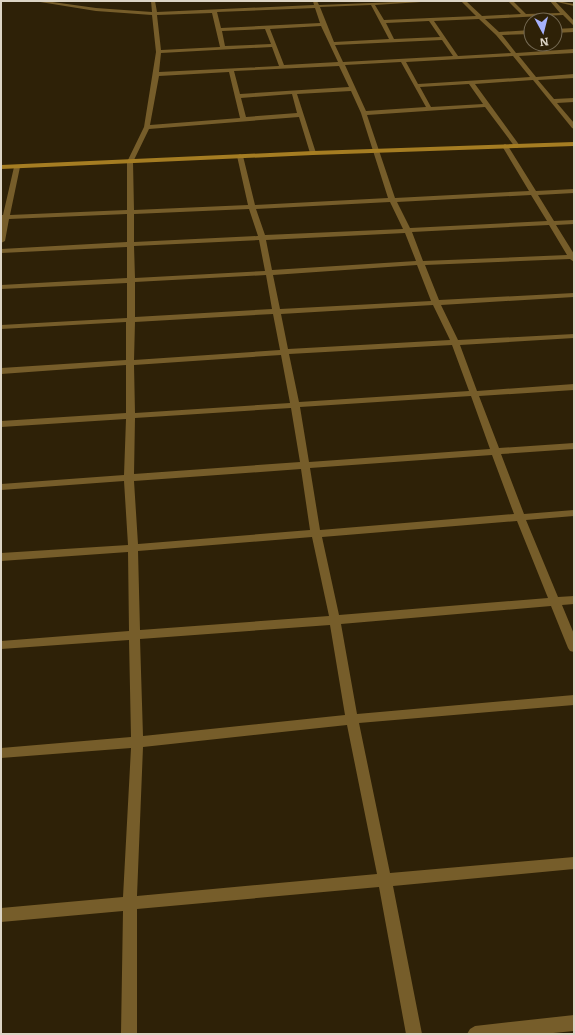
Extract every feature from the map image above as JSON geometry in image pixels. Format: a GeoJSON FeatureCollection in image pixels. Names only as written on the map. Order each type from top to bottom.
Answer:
{"type":"FeatureCollection","features":[{"type":"Feature","properties":{"kind":"street"},"geometry":{"type":"LineString","coordinates":[[36,1],[84,9],[121,13],[155,14],[317,4],[421,1]]}},
{"type":"Feature","properties":{"kind":"street"},"geometry":{"type":"LineString","coordinates":[[129,1034],[130,902],[137,742],[133,548],[129,478],[132,280],[130,162],[147,127],[156,74],[159,52],[153,1]]}},
{"type":"Feature","properties":{"kind":"street"},"geometry":{"type":"LineString","coordinates":[[259,1],[262,8]]}},
{"type":"Feature","properties":{"kind":"street"},"geometry":{"type":"LineString","coordinates":[[463,1],[498,34],[574,127]]}},
{"type":"Feature","properties":{"kind":"street"},"geometry":{"type":"LineString","coordinates":[[510,1],[523,14]]}},
{"type":"Feature","properties":{"kind":"street"},"geometry":{"type":"LineString","coordinates":[[552,1],[561,12]]}},
{"type":"Feature","properties":{"kind":"street"},"geometry":{"type":"LineString","coordinates":[[559,1],[574,5]]}},
{"type":"Feature","properties":{"kind":"street"},"geometry":{"type":"LineString","coordinates":[[372,3],[392,40]]}},
{"type":"Feature","properties":{"kind":"street"},"geometry":{"type":"LineString","coordinates":[[317,4],[323,24],[364,112],[392,199],[407,230],[436,303],[455,343],[495,453],[574,648]]}},
{"type":"Feature","properties":{"kind":"street"},"geometry":{"type":"LineString","coordinates":[[214,11],[223,48]]}},
{"type":"Feature","properties":{"kind":"street"},"geometry":{"type":"LineString","coordinates":[[563,14],[574,24]]}},
{"type":"Feature","properties":{"kind":"street"},"geometry":{"type":"LineString","coordinates":[[382,22],[523,15]]}},
{"type":"Feature","properties":{"kind":"street"},"geometry":{"type":"LineString","coordinates":[[431,20],[456,57]]}},
{"type":"Feature","properties":{"kind":"street"},"geometry":{"type":"LineString","coordinates":[[219,30],[323,24]]}},
{"type":"Feature","properties":{"kind":"street"},"geometry":{"type":"LineString","coordinates":[[267,27],[282,67]]}},
{"type":"Feature","properties":{"kind":"street"},"geometry":{"type":"LineString","coordinates":[[563,31],[574,30]]}},
{"type":"Feature","properties":{"kind":"street"},"geometry":{"type":"LineString","coordinates":[[498,34],[523,32]]}},
{"type":"Feature","properties":{"kind":"street"},"geometry":{"type":"LineString","coordinates":[[332,44],[442,38]]}},
{"type":"Feature","properties":{"kind":"street"},"geometry":{"type":"LineString","coordinates":[[159,52],[274,46]]}},
{"type":"Feature","properties":{"kind":"street"},"geometry":{"type":"LineString","coordinates":[[156,74],[574,51]]}},
{"type":"Feature","properties":{"kind":"street"},"geometry":{"type":"LineString","coordinates":[[402,60],[429,108]]}},
{"type":"Feature","properties":{"kind":"street"},"geometry":{"type":"LineString","coordinates":[[231,70],[243,120]]}},
{"type":"Feature","properties":{"kind":"street"},"geometry":{"type":"LineString","coordinates":[[417,86],[574,76]]}},
{"type":"Feature","properties":{"kind":"street"},"geometry":{"type":"LineString","coordinates":[[471,83],[517,146]]}},
{"type":"Feature","properties":{"kind":"street"},"geometry":{"type":"LineString","coordinates":[[238,96],[352,89]]}},
{"type":"Feature","properties":{"kind":"street"},"geometry":{"type":"LineString","coordinates":[[294,93],[313,153]]}},
{"type":"Feature","properties":{"kind":"street"},"geometry":{"type":"LineString","coordinates":[[554,101],[574,100]]}},
{"type":"Feature","properties":{"kind":"street"},"geometry":{"type":"LineString","coordinates":[[364,112],[488,105]]}},
{"type":"Feature","properties":{"kind":"street"},"geometry":{"type":"LineString","coordinates":[[147,127],[300,115]]}},
{"type":"Feature","properties":{"kind":"street"},"geometry":{"type":"LineString","coordinates":[[1,167],[313,153],[574,144]]}},
{"type":"Feature","properties":{"kind":"street"},"geometry":{"type":"LineString","coordinates":[[1,287],[268,273],[419,263],[573,258],[505,146]]}},
{"type":"Feature","properties":{"kind":"street"},"geometry":{"type":"LineString","coordinates":[[240,156],[252,207],[262,237],[285,352],[316,533],[335,620],[352,719],[385,880],[414,1034]]}},
{"type":"Feature","properties":{"kind":"street"},"geometry":{"type":"LineString","coordinates":[[1,241],[4,217],[17,166]]}},
{"type":"Feature","properties":{"kind":"street"},"geometry":{"type":"LineString","coordinates":[[4,217],[131,213],[574,191]]}},
{"type":"Feature","properties":{"kind":"street"},"geometry":{"type":"LineString","coordinates":[[1,250],[574,222]]}},
{"type":"Feature","properties":{"kind":"street"},"geometry":{"type":"LineString","coordinates":[[1,327],[574,295]]}},
{"type":"Feature","properties":{"kind":"street"},"geometry":{"type":"LineString","coordinates":[[1,371],[285,352],[574,336]]}},
{"type":"Feature","properties":{"kind":"street"},"geometry":{"type":"LineString","coordinates":[[1,424],[574,387]]}},
{"type":"Feature","properties":{"kind":"street"},"geometry":{"type":"LineString","coordinates":[[1,487],[495,453],[574,446]]}},
{"type":"Feature","properties":{"kind":"street"},"geometry":{"type":"LineString","coordinates":[[1,557],[133,548],[574,512]]}},
{"type":"Feature","properties":{"kind":"street"},"geometry":{"type":"LineString","coordinates":[[1,645],[134,636],[574,600]]}},
{"type":"Feature","properties":{"kind":"street"},"geometry":{"type":"LineString","coordinates":[[1,753],[137,742],[352,719],[574,700]]}},
{"type":"Feature","properties":{"kind":"street"},"geometry":{"type":"LineString","coordinates":[[1,915],[130,902],[574,863]]}},
{"type":"Feature","properties":{"kind":"street"},"geometry":{"type":"LineString","coordinates":[[475,1034],[574,1023]]}}]}
